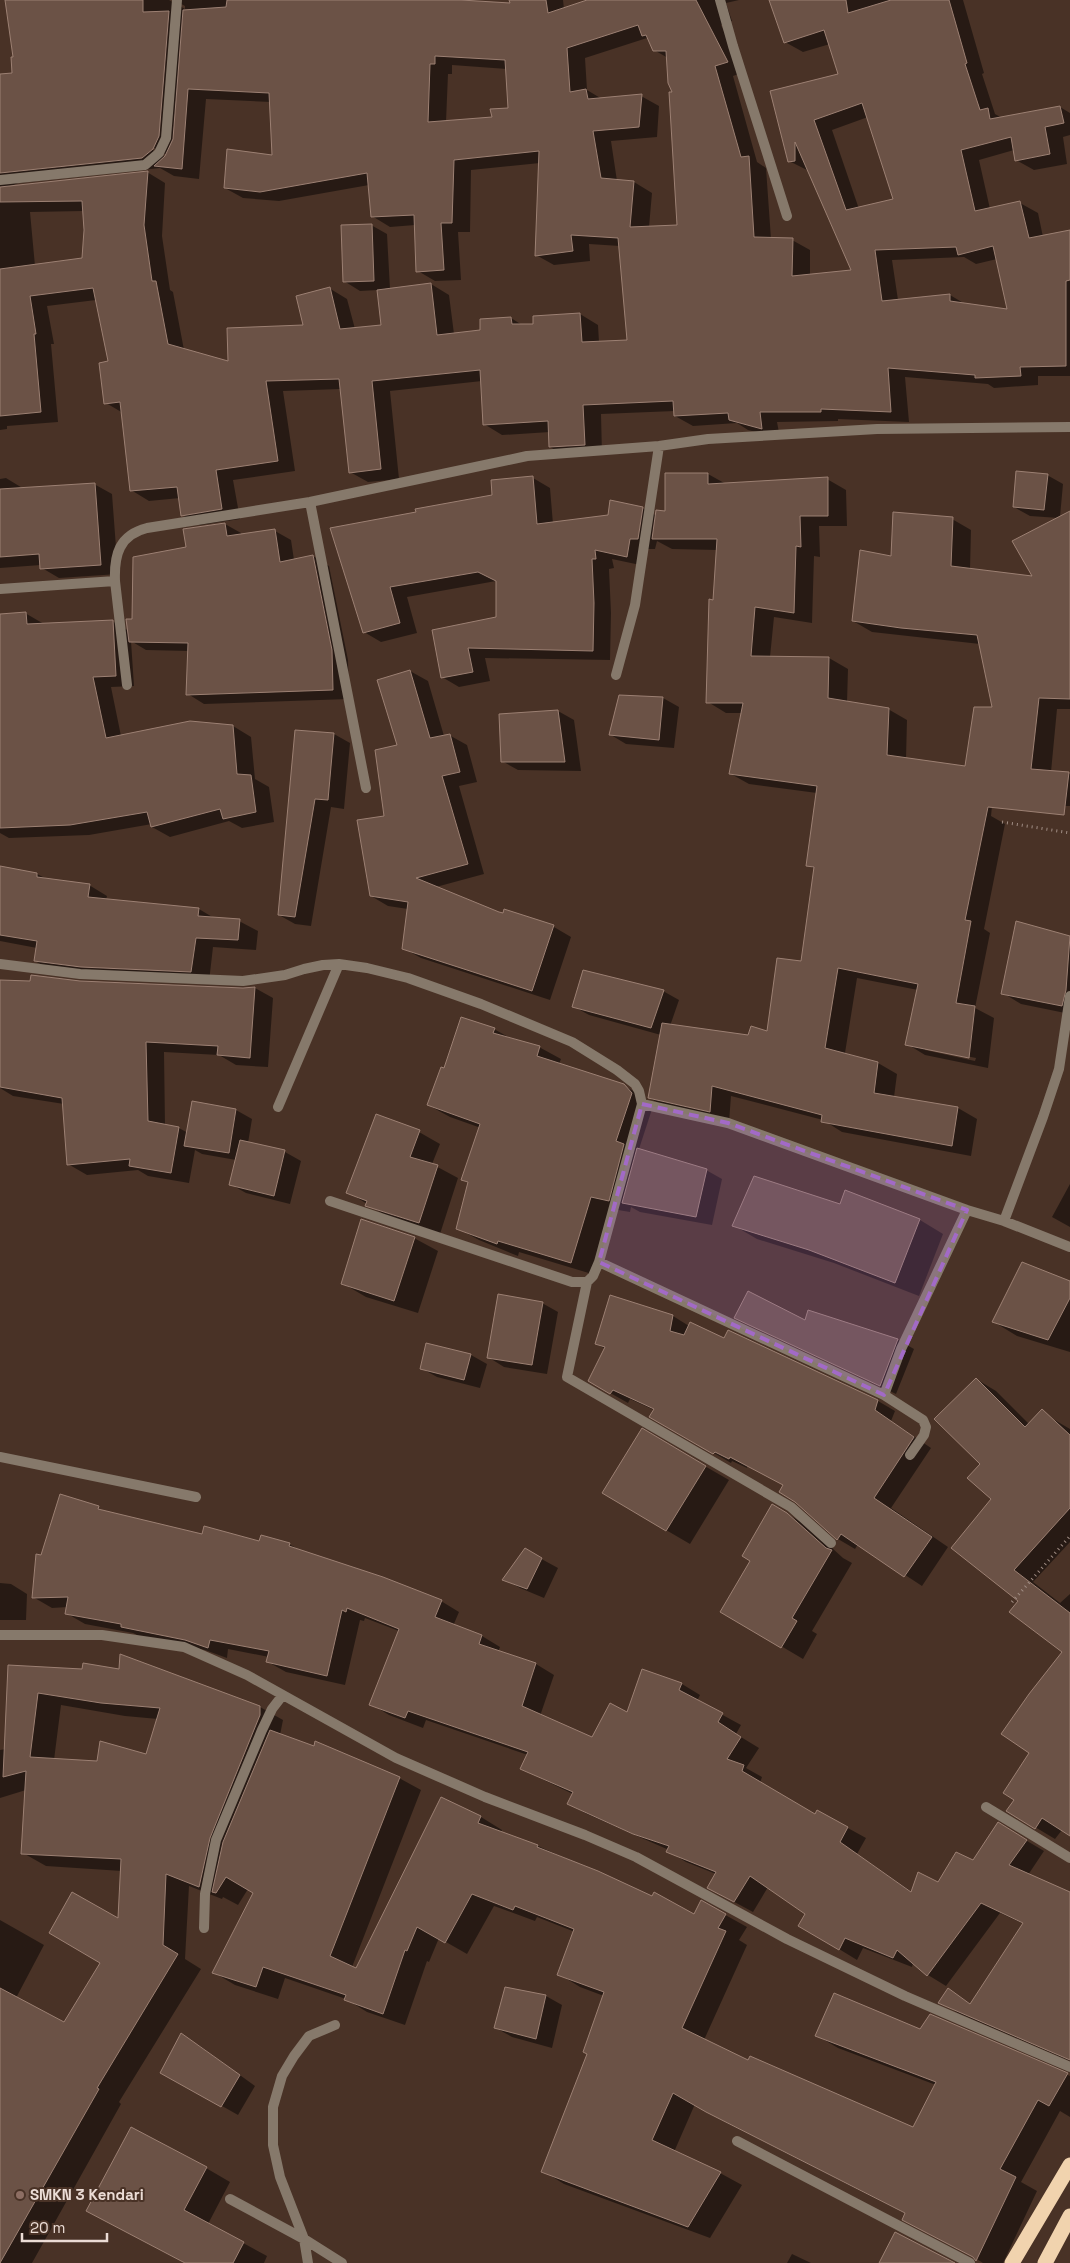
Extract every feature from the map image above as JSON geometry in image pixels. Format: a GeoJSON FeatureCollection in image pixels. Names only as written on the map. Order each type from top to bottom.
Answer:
{"type":"FeatureCollection","features":[{"type":"Feature","properties":{"kind":"highway"},"geometry":{"type":"LineString","coordinates":[[1012,2263],[1070,2165]]}},
{"type":"Feature","properties":{"kind":"highway"},"geometry":{"type":"LineString","coordinates":[[1045,2263],[1070,2216]]}},
{"type":"Feature","properties":{"kind":"street"},"geometry":{"type":"LineString","coordinates":[[0,180],[145,165],[160,153],[166,138],[177,0]]}},
{"type":"Feature","properties":{"kind":"street"},"geometry":{"type":"LineString","coordinates":[[720,0],[787,216]]}},
{"type":"Feature","properties":{"kind":"street"},"geometry":{"type":"LineString","coordinates":[[127,685],[114,564],[119,547],[135,531],[170,523],[219,518],[310,502],[527,456],[659,446],[708,440],[877,429],[1070,426]]}},
{"type":"Feature","properties":{"kind":"street"},"geometry":{"type":"LineString","coordinates":[[616,675],[635,605],[659,446]]}},
{"type":"Feature","properties":{"kind":"street"},"geometry":{"type":"LineString","coordinates":[[310,502],[366,788]]}},
{"type":"Feature","properties":{"kind":"street"},"geometry":{"type":"LineString","coordinates":[[0,589],[115,581]]}},
{"type":"Feature","properties":{"kind":"street"},"geometry":{"type":"LineString","coordinates":[[0,964],[80,974],[244,981],[285,976],[323,965],[339,964],[367,968],[408,978],[482,1004],[572,1042],[618,1070],[635,1084],[642,1104],[599,1262],[593,1276],[587,1282],[567,1377],[791,1507],[832,1543]]}},
{"type":"Feature","properties":{"kind":"street"},"geometry":{"type":"LineString","coordinates":[[278,1107],[339,964]]}},
{"type":"Feature","properties":{"kind":"street"},"geometry":{"type":"LineString","coordinates":[[1004,1221],[1043,1117],[1059,1068],[1070,996]]}},
{"type":"Feature","properties":{"kind":"street"},"geometry":{"type":"LineString","coordinates":[[642,1104],[728,1123],[967,1210],[1004,1221],[1070,1247]]}},
{"type":"Feature","properties":{"kind":"street"},"geometry":{"type":"LineString","coordinates":[[330,1201],[572,1282],[587,1282]]}},
{"type":"Feature","properties":{"kind":"street"},"geometry":{"type":"LineString","coordinates":[[884,1395],[901,1349],[967,1210]]}},
{"type":"Feature","properties":{"kind":"street"},"geometry":{"type":"LineString","coordinates":[[599,1262],[884,1395],[923,1420],[926,1427],[924,1435],[910,1455]]}},
{"type":"Feature","properties":{"kind":"street"},"geometry":{"type":"LineString","coordinates":[[0,1457],[196,1497]]}},
{"type":"Feature","properties":{"kind":"street"},"geometry":{"type":"LineString","coordinates":[[0,1635],[102,1635],[184,1647],[247,1675],[396,1758],[485,1797],[636,1856],[795,1943],[905,1996],[1070,2067]]}},
{"type":"Feature","properties":{"kind":"street"},"geometry":{"type":"LineString","coordinates":[[204,1928],[205,1894],[216,1840],[262,1730],[272,1709],[282,1696]]}},
{"type":"Feature","properties":{"kind":"street"},"geometry":{"type":"LineString","coordinates":[[986,1807],[1070,1858]]}},
{"type":"Feature","properties":{"kind":"street"},"geometry":{"type":"LineString","coordinates":[[308,2263],[304,2239],[280,2177],[273,2145],[273,2108],[282,2076],[299,2049],[309,2036],[334,2024]]}},
{"type":"Feature","properties":{"kind":"street"},"geometry":{"type":"LineString","coordinates":[[737,2141],[970,2263]]}},
{"type":"Feature","properties":{"kind":"street"},"geometry":{"type":"LineString","coordinates":[[230,2199],[304,2239],[342,2263]]}},
{"type":"Feature","properties":{"kind":"path"},"geometry":{"type":"LineString","coordinates":[[1002,822],[1070,833]]}},
{"type":"Feature","properties":{"kind":"path"},"geometry":{"type":"LineString","coordinates":[[1012,1602],[1070,1536]]}},
{"type":"Feature","properties":{"kind":"highlighted area"},"geometry":{"type":"Polygon","coordinates":[[[642,1104],[728,1123],[967,1210],[884,1395],[599,1262],[642,1104]]]}},
{"type":"Feature","properties":{"kind":"building"},"geometry":{"type":"Polygon","coordinates":[[[5,0],[143,0],[143,12],[169,11],[159,136],[153,149],[142,158],[0,173],[0,74],[12,73],[11,57],[13,57],[5,0]]]}},
{"type":"Feature","properties":{"kind":"building"},"geometry":{"type":"Polygon","coordinates":[[[227,0],[461,0],[510,3],[509,0],[546,0],[548,13],[587,0],[696,0],[728,62],[715,66],[741,157],[749,156],[754,237],[793,238],[792,276],[851,270],[795,142],[795,161],[788,162],[770,91],[838,74],[824,30],[784,43],[769,0],[846,0],[848,13],[891,0],[949,0],[967,63],[965,64],[980,110],[988,108],[990,119],[1060,106],[1064,123],[1045,127],[1050,154],[1015,161],[1011,137],[961,150],[975,211],[1020,201],[1029,238],[1070,230],[1070,280],[1066,281],[1066,366],[1020,367],[1021,376],[975,378],[975,375],[888,368],[891,412],[821,409],[821,412],[760,412],[762,429],[729,420],[728,413],[674,416],[673,401],[583,405],[585,445],[549,447],[548,421],[483,425],[480,370],[372,381],[381,469],[349,473],[339,379],[266,381],[278,461],[216,470],[222,509],[181,516],[177,487],[130,491],[120,402],[104,404],[99,363],[108,361],[93,288],[30,296],[36,334],[34,334],[41,412],[0,416],[0,269],[82,258],[84,230],[82,201],[0,202],[0,187],[148,171],[144,225],[152,281],[156,281],[168,344],[228,361],[227,328],[303,325],[296,296],[330,287],[340,329],[381,325],[377,290],[431,283],[437,335],[480,330],[480,319],[511,317],[512,324],[533,324],[533,316],[580,313],[582,342],[627,340],[618,238],[571,235],[573,251],[535,256],[539,151],[454,160],[452,223],[441,223],[444,270],[416,272],[414,215],[371,217],[367,173],[260,192],[224,188],[227,149],[272,155],[269,93],[188,89],[182,169],[154,166],[165,156],[173,139],[183,10],[226,7],[227,0]],[[638,25],[567,48],[570,92],[586,89],[588,99],[642,94],[639,127],[593,131],[601,178],[634,181],[630,227],[677,225],[669,92],[672,92],[668,83],[666,51],[653,51],[646,35],[642,36],[638,25]],[[435,56],[435,64],[430,64],[428,122],[492,117],[490,109],[508,108],[505,60],[435,56]],[[862,103],[814,120],[846,210],[893,199],[862,103]],[[993,246],[958,255],[956,247],[875,250],[882,301],[950,294],[950,301],[1007,309],[993,246]]]}},
{"type":"Feature","properties":{"kind":"building"},"geometry":{"type":"Polygon","coordinates":[[[372,224],[374,281],[343,282],[341,225],[372,224]]]}},
{"type":"Feature","properties":{"kind":"building"},"geometry":{"type":"Polygon","coordinates":[[[1016,471],[1048,474],[1044,510],[1013,507],[1016,471]]]}},
{"type":"Feature","properties":{"kind":"building"},"geometry":{"type":"Polygon","coordinates":[[[665,473],[708,473],[708,484],[828,477],[828,516],[800,516],[801,547],[796,546],[794,613],[755,607],[751,656],[829,657],[828,698],[889,708],[887,755],[965,766],[974,707],[992,707],[977,635],[901,628],[852,621],[860,550],[891,556],[893,512],[953,517],[951,566],[1032,576],[1012,541],[1070,511],[1070,699],[1039,698],[1031,769],[1069,772],[1064,815],[988,807],[965,920],[971,921],[956,1003],[975,1006],[969,1058],[905,1045],[918,984],[838,968],[825,1048],[878,1062],[874,1093],[958,1107],[952,1146],[821,1122],[822,1115],[712,1086],[710,1112],[648,1098],[662,1023],[748,1035],[751,1026],[767,1031],[777,958],[801,961],[814,867],[806,866],[817,786],[729,774],[743,703],[706,703],[709,599],[713,600],[717,539],[652,539],[656,510],[665,511],[665,473]]]}},
{"type":"Feature","properties":{"kind":"building"},"geometry":{"type":"Polygon","coordinates":[[[533,476],[537,524],[608,515],[610,500],[643,507],[638,539],[630,539],[627,557],[595,550],[596,559],[592,559],[594,603],[593,651],[468,648],[473,672],[441,678],[432,630],[496,617],[496,581],[478,572],[390,587],[400,623],[363,633],[330,528],[416,512],[415,509],[492,495],[491,480],[533,476]]]}},
{"type":"Feature","properties":{"kind":"building"},"geometry":{"type":"Polygon","coordinates":[[[95,483],[101,565],[40,569],[39,554],[0,557],[0,489],[95,483]]]}},
{"type":"Feature","properties":{"kind":"building"},"geometry":{"type":"Polygon","coordinates":[[[225,523],[227,536],[275,529],[280,562],[313,555],[332,650],[333,690],[186,695],[188,643],[129,642],[126,619],[132,619],[133,557],[186,547],[183,529],[225,523]]]}},
{"type":"Feature","properties":{"kind":"building"},"geometry":{"type":"Polygon","coordinates":[[[26,612],[27,624],[113,620],[116,676],[93,677],[106,738],[190,721],[233,725],[237,774],[251,775],[256,812],[223,819],[220,809],[151,827],[147,812],[70,825],[0,828],[0,614],[26,612]]]}},
{"type":"Feature","properties":{"kind":"building"},"geometry":{"type":"Polygon","coordinates":[[[410,670],[430,738],[450,734],[460,772],[442,776],[468,864],[416,878],[499,912],[503,913],[504,909],[554,925],[532,991],[402,949],[408,902],[370,896],[357,820],[384,816],[375,750],[397,745],[377,680],[410,670]]]}},
{"type":"Feature","properties":{"kind":"building"},"geometry":{"type":"Polygon","coordinates":[[[619,695],[663,697],[659,740],[609,735],[619,695]]]}},
{"type":"Feature","properties":{"kind":"building"},"geometry":{"type":"Polygon","coordinates":[[[558,710],[565,762],[501,762],[499,714],[558,710]]]}},
{"type":"Feature","properties":{"kind":"building"},"geometry":{"type":"Polygon","coordinates":[[[295,730],[334,733],[328,800],[315,799],[295,917],[278,915],[295,730]]]}},
{"type":"Feature","properties":{"kind":"building"},"geometry":{"type":"Polygon","coordinates":[[[0,866],[37,873],[37,877],[90,884],[88,897],[199,908],[198,916],[240,919],[238,940],[196,938],[191,972],[81,967],[34,961],[37,941],[0,935],[0,866]]]}},
{"type":"Feature","properties":{"kind":"building"},"geometry":{"type":"Polygon","coordinates":[[[1016,921],[1070,936],[1066,990],[1062,1006],[1001,994],[1016,921]]]}},
{"type":"Feature","properties":{"kind":"building"},"geometry":{"type":"Polygon","coordinates":[[[583,970],[664,990],[651,1028],[572,1007],[583,970]]]}},
{"type":"Feature","properties":{"kind":"building"},"geometry":{"type":"Polygon","coordinates":[[[31,975],[80,981],[255,987],[250,1058],[217,1055],[218,1046],[146,1042],[148,1121],[179,1127],[171,1173],[129,1166],[130,1159],[67,1165],[62,1098],[0,1087],[0,980],[30,981],[31,975]]]}},
{"type":"Feature","properties":{"kind":"building"},"geometry":{"type":"Polygon","coordinates":[[[461,1017],[495,1028],[493,1033],[540,1046],[537,1056],[624,1084],[632,1093],[616,1141],[624,1144],[609,1201],[591,1197],[571,1263],[498,1241],[497,1244],[456,1229],[468,1182],[461,1180],[480,1124],[427,1105],[441,1067],[444,1068],[461,1017]]]}},
{"type":"Feature","properties":{"kind":"building"},"geometry":{"type":"Polygon","coordinates":[[[192,1101],[236,1109],[229,1153],[184,1146],[192,1101]]]}},
{"type":"Feature","properties":{"kind":"building"},"geometry":{"type":"Polygon","coordinates":[[[376,1114],[420,1130],[410,1157],[438,1165],[419,1223],[365,1206],[367,1201],[346,1193],[376,1114]]]}},
{"type":"Feature","properties":{"kind":"building"},"geometry":{"type":"Polygon","coordinates":[[[240,1140],[285,1150],[274,1196],[229,1185],[240,1140]]]}},
{"type":"Feature","properties":{"kind":"building"},"geometry":{"type":"Polygon","coordinates":[[[637,1148],[707,1169],[696,1217],[622,1203],[637,1148]]]}},
{"type":"Feature","properties":{"kind":"building"},"geometry":{"type":"Polygon","coordinates":[[[754,1176],[840,1204],[845,1190],[920,1219],[895,1283],[809,1250],[732,1226],[754,1176]]]}},
{"type":"Feature","properties":{"kind":"building"},"geometry":{"type":"Polygon","coordinates":[[[361,1219],[415,1237],[394,1301],[341,1284],[361,1219]]]}},
{"type":"Feature","properties":{"kind":"building"},"geometry":{"type":"Polygon","coordinates":[[[1022,1262],[1070,1281],[1070,1298],[1048,1340],[992,1322],[1022,1262]]]}},
{"type":"Feature","properties":{"kind":"building"},"geometry":{"type":"Polygon","coordinates":[[[748,1291],[805,1320],[808,1310],[898,1339],[880,1386],[734,1318],[748,1291]]]}},
{"type":"Feature","properties":{"kind":"building"},"geometry":{"type":"Polygon","coordinates":[[[498,1294],[543,1302],[532,1365],[487,1358],[498,1294]]]}},
{"type":"Feature","properties":{"kind":"building"},"geometry":{"type":"Polygon","coordinates":[[[610,1295],[673,1315],[670,1331],[684,1335],[690,1322],[724,1338],[728,1330],[878,1400],[875,1410],[914,1437],[874,1498],[932,1537],[904,1577],[841,1534],[837,1540],[795,1502],[779,1492],[783,1485],[730,1457],[729,1459],[715,1452],[713,1454],[649,1417],[654,1409],[613,1390],[610,1394],[588,1381],[605,1347],[595,1344],[610,1295]]]}},
{"type":"Feature","properties":{"kind":"building"},"geometry":{"type":"Polygon","coordinates":[[[426,1343],[471,1354],[464,1380],[420,1369],[426,1343]]]}},
{"type":"Feature","properties":{"kind":"building"},"geometry":{"type":"Polygon","coordinates":[[[976,1378],[1025,1427],[1042,1409],[1070,1435],[1070,1508],[1014,1570],[1070,1613],[1070,1836],[1042,1818],[1035,1829],[1006,1811],[1014,1800],[1003,1793],[1029,1753],[1001,1734],[1062,1652],[1009,1612],[1018,1601],[951,1548],[991,1499],[967,1478],[980,1464],[934,1419],[976,1378]]]}},
{"type":"Feature","properties":{"kind":"building"},"geometry":{"type":"Polygon","coordinates":[[[642,1428],[706,1466],[666,1531],[602,1493],[642,1428]]]}},
{"type":"Feature","properties":{"kind":"building"},"geometry":{"type":"Polygon","coordinates":[[[60,1494],[99,1506],[98,1509],[202,1534],[204,1526],[259,1541],[261,1535],[290,1543],[289,1546],[383,1577],[442,1600],[435,1617],[482,1635],[479,1644],[536,1663],[522,1706],[592,1737],[610,1703],[627,1712],[642,1669],[682,1683],[679,1690],[723,1713],[718,1722],[741,1737],[727,1759],[744,1765],[742,1771],[815,1814],[817,1810],[848,1827],[840,1842],[911,1892],[918,1872],[938,1882],[956,1852],[973,1860],[998,1822],[1027,1840],[1009,1865],[1070,1892],[1070,2060],[938,2003],[948,1988],[970,2004],[1023,1923],[981,1903],[927,1976],[897,1950],[893,1958],[845,1938],[839,1950],[798,1926],[805,1914],[750,1876],[734,1902],[707,1888],[716,1872],[666,1852],[669,1846],[633,1834],[567,1804],[573,1792],[520,1769],[528,1752],[408,1711],[405,1718],[369,1705],[399,1629],[347,1608],[346,1612],[342,1610],[327,1676],[266,1662],[269,1651],[210,1640],[208,1648],[185,1640],[121,1627],[121,1624],[65,1614],[68,1597],[32,1598],[36,1554],[41,1555],[60,1494]]]}},
{"type":"Feature","properties":{"kind":"building"},"geometry":{"type":"Polygon","coordinates":[[[772,1504],[787,1513],[826,1548],[832,1550],[792,1618],[797,1621],[781,1648],[720,1612],[750,1561],[742,1556],[772,1504]]]}},
{"type":"Feature","properties":{"kind":"building"},"geometry":{"type":"Polygon","coordinates":[[[525,1548],[542,1558],[527,1589],[502,1580],[525,1548]]]}},
{"type":"Feature","properties":{"kind":"building"},"geometry":{"type":"Polygon","coordinates":[[[120,1654],[260,1706],[260,1715],[210,1838],[199,1887],[166,1874],[163,1945],[178,1954],[97,2088],[99,2089],[0,2263],[0,1988],[64,2022],[100,1963],[49,1933],[72,1892],[118,1918],[121,1859],[21,1854],[26,1771],[3,1777],[8,1665],[82,1669],[83,1663],[119,1669],[120,1654]],[[38,1693],[30,1757],[97,1761],[100,1741],[146,1754],[160,1708],[101,1703],[38,1693]]]}},
{"type":"Feature","properties":{"kind":"building"},"geometry":{"type":"Polygon","coordinates":[[[270,1730],[314,1746],[315,1741],[400,1777],[330,1956],[356,1968],[441,1797],[481,1816],[478,1823],[538,1845],[537,1847],[598,1871],[652,1896],[654,1892],[694,1914],[701,1900],[726,1914],[718,1928],[726,1931],[682,2028],[748,2060],[750,2056],[913,2127],[936,2082],[815,2036],[834,1993],[920,2029],[930,2014],[1068,2073],[1049,2106],[1038,2100],[1000,2169],[1016,2177],[976,2261],[973,2257],[902,2220],[905,2213],[706,2112],[673,2093],[652,2140],[721,2172],[688,2227],[541,2172],[587,2054],[583,2052],[604,1992],[557,1975],[574,1929],[515,1906],[513,1910],[472,1894],[445,1943],[417,1927],[407,1951],[405,1950],[383,2014],[344,2000],[346,1995],[263,1967],[256,1987],[212,1973],[253,1893],[226,1877],[216,1893],[212,1892],[223,1842],[270,1730]]]}},
{"type":"Feature","properties":{"kind":"building"},"geometry":{"type":"Polygon","coordinates":[[[505,1987],[546,1995],[536,2039],[494,2028],[505,1987]]]}},
{"type":"Feature","properties":{"kind":"building"},"geometry":{"type":"Polygon","coordinates":[[[181,2033],[240,2075],[221,2107],[160,2073],[181,2033]]]}},
{"type":"Feature","properties":{"kind":"building"},"geometry":{"type":"Polygon","coordinates":[[[131,2127],[207,2167],[184,2210],[244,2242],[233,2263],[185,2263],[86,2211],[131,2127]]]}},
{"type":"Feature","properties":{"kind":"building"},"geometry":{"type":"Polygon","coordinates":[[[895,2232],[955,2263],[879,2263],[895,2232]]]}},
{"type":"Feature","properties":{"kind":"place","name":"SMKN 3 Kendari"},"geometry":{"type":"Point","coordinates":[20,2195]}}]}
